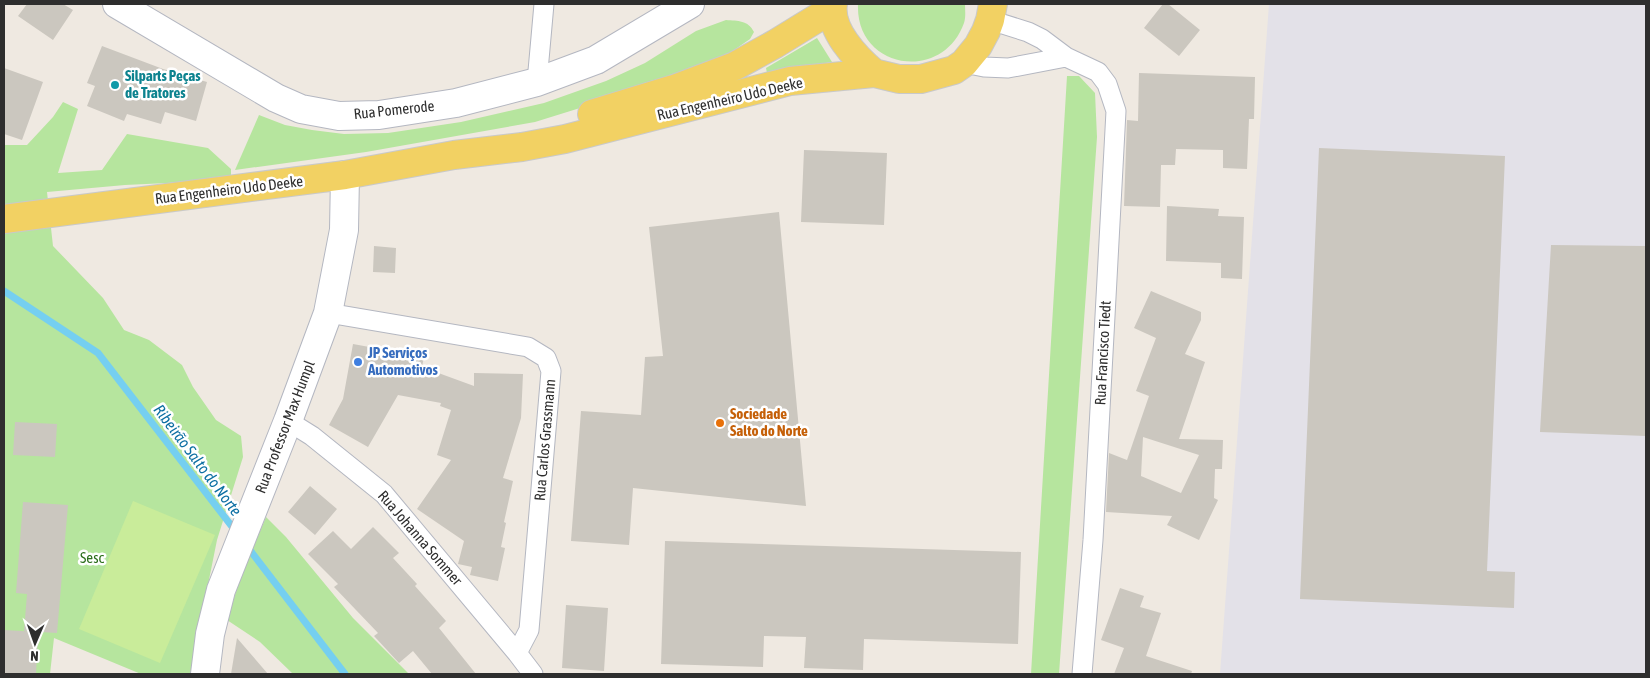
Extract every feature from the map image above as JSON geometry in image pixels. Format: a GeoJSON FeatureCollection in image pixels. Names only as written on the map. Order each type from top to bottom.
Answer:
{"type":"FeatureCollection","features":[{"type":"Feature","properties":{"kind":"main road","name":"Rua Pomerode"},"geometry":{"type":"LineString","coordinates":[[131,8],[276,98],[301,109],[339,116],[379,115],[456,103],[537,82],[596,60],[685,7],[708,4]]}},
{"type":"Feature","properties":{"kind":"main road"},"geometry":{"type":"LineString","coordinates":[[832,6],[836,26],[848,47],[859,61],[874,73]]}},
{"type":"Feature","properties":{"kind":"main road","name":"Rua Engenheiro Udo Deeke"},"geometry":{"type":"LineString","coordinates":[[454,156],[494,142],[674,89],[735,66],[775,44],[832,6]]}},
{"type":"Feature","properties":{"kind":"main road","name":"Rua Engenheiro Udo Deeke"},"geometry":{"type":"LineString","coordinates":[[4,219],[344,175],[454,156],[498,151],[565,139],[790,81],[874,73],[899,79],[921,79],[954,70],[964,63],[978,46],[994,10]]}},
{"type":"Feature","properties":{"kind":"main road","name":"Rua Professor Max Humpl"},"geometry":{"type":"LineString","coordinates":[[205,674],[210,634],[221,590],[288,421],[328,312],[344,230],[344,175]]}},
{"type":"Feature","properties":{"kind":"street"},"geometry":{"type":"LineString","coordinates":[[537,82],[544,4]]}},
{"type":"Feature","properties":{"kind":"street","name":"Rua Francisco Tiedt"},"geometry":{"type":"LineString","coordinates":[[994,10],[1066,57],[1098,72],[1107,84],[1116,111],[1093,540],[1082,674]]}},
{"type":"Feature","properties":{"kind":"street"},"geometry":{"type":"LineString","coordinates":[[964,63],[984,67],[1008,68],[1066,57]]}},
{"type":"Feature","properties":{"kind":"street","name":"Rua Carlos Grassmann"},"geometry":{"type":"LineString","coordinates":[[328,312],[528,347],[546,358],[551,371],[529,630],[517,653]]}},
{"type":"Feature","properties":{"kind":"street","name":"Rua Johanna Sommer"},"geometry":{"type":"LineString","coordinates":[[288,421],[312,436],[384,494],[533,674]]}},
{"type":"Feature","properties":{"kind":"shaded area"},"geometry":{"type":"Polygon","coordinates":[[[1269,4],[1646,4],[1646,674],[1220,674],[1269,4]]]}},
{"type":"Feature","properties":{"kind":"green space"},"geometry":{"type":"Polygon","coordinates":[[[858,4],[965,4],[965,18],[953,42],[938,55],[920,61],[902,61],[884,55],[870,43],[861,26],[858,4]]]}},
{"type":"Feature","properties":{"kind":"green space"},"geometry":{"type":"Polygon","coordinates":[[[726,20],[746,23],[754,32],[750,39],[724,57],[670,80],[535,122],[366,152],[235,170],[259,115],[285,125],[344,134],[388,133],[461,122],[544,103],[606,81],[645,63],[696,31],[726,20]]]}},
{"type":"Feature","properties":{"kind":"green space"},"geometry":{"type":"Polygon","coordinates":[[[817,38],[832,62],[767,73],[766,68],[817,38]]]}},
{"type":"Feature","properties":{"kind":"green space"},"geometry":{"type":"Polygon","coordinates":[[[1067,76],[1079,76],[1095,93],[1097,137],[1059,674],[1031,674],[1067,76]]]}},
{"type":"Feature","properties":{"kind":"green space","name":"Sesc"},"geometry":{"type":"Polygon","coordinates":[[[63,102],[78,109],[58,173],[102,170],[127,134],[208,148],[231,169],[231,180],[125,185],[47,192],[53,246],[103,298],[124,330],[149,340],[182,365],[193,387],[216,420],[241,436],[243,457],[217,540],[190,674],[141,674],[54,638],[50,674],[4,674],[4,145],[27,145],[53,117],[63,102]]]}},
{"type":"Feature","properties":{"kind":"green space"},"geometry":{"type":"Polygon","coordinates":[[[133,501],[215,535],[160,663],[79,629],[133,501]]]}},
{"type":"Feature","properties":{"kind":"green space"},"geometry":{"type":"Polygon","coordinates":[[[266,517],[286,537],[353,618],[409,674],[293,674],[260,642],[227,620],[240,579],[266,517]]]}},
{"type":"Feature","properties":{"kind":"building"},"geometry":{"type":"Polygon","coordinates":[[[27,4],[63,4],[73,10],[53,40],[18,16],[27,4]]]}},
{"type":"Feature","properties":{"kind":"building"},"geometry":{"type":"Polygon","coordinates":[[[1163,4],[1168,4],[1200,30],[1179,56],[1144,28],[1163,4]]]}},
{"type":"Feature","properties":{"kind":"building"},"geometry":{"type":"Polygon","coordinates":[[[102,46],[163,69],[207,82],[196,121],[165,112],[161,124],[127,114],[124,121],[87,106],[95,86],[87,83],[102,46]]]}},
{"type":"Feature","properties":{"kind":"building"},"geometry":{"type":"Polygon","coordinates":[[[4,68],[43,82],[22,140],[4,134],[4,68]]]}},
{"type":"Feature","properties":{"kind":"building"},"geometry":{"type":"Polygon","coordinates":[[[1139,73],[1255,77],[1254,119],[1249,119],[1247,169],[1223,168],[1223,150],[1176,149],[1175,165],[1161,165],[1160,207],[1124,206],[1127,120],[1138,121],[1139,73]]]}},
{"type":"Feature","properties":{"kind":"building"},"geometry":{"type":"Polygon","coordinates":[[[1319,148],[1505,156],[1487,571],[1515,572],[1514,608],[1300,599],[1319,148]]]}},
{"type":"Feature","properties":{"kind":"building"},"geometry":{"type":"Polygon","coordinates":[[[804,150],[887,153],[884,225],[801,222],[804,150]]]}},
{"type":"Feature","properties":{"kind":"building"},"geometry":{"type":"Polygon","coordinates":[[[1167,206],[1219,209],[1218,216],[1244,217],[1242,279],[1221,278],[1221,263],[1166,261],[1167,206]]]}},
{"type":"Feature","properties":{"kind":"building","name":"Sociedade Salto do Norte"},"geometry":{"type":"Polygon","coordinates":[[[779,212],[806,506],[633,488],[629,545],[571,541],[581,411],[641,415],[645,357],[663,356],[649,227],[779,212]]]}},
{"type":"Feature","properties":{"kind":"building"},"geometry":{"type":"Polygon","coordinates":[[[1551,245],[1646,246],[1646,436],[1540,432],[1551,245]]]}},
{"type":"Feature","properties":{"kind":"building"},"geometry":{"type":"Polygon","coordinates":[[[374,246],[396,248],[395,273],[373,272],[374,246]]]}},
{"type":"Feature","properties":{"kind":"building"},"geometry":{"type":"Polygon","coordinates":[[[1151,291],[1201,312],[1201,320],[1185,354],[1205,362],[1179,439],[1223,440],[1222,469],[1215,469],[1214,498],[1218,500],[1199,540],[1167,525],[1172,516],[1106,512],[1109,453],[1127,460],[1149,396],[1136,391],[1156,338],[1134,328],[1151,291]],[[1143,437],[1141,476],[1181,493],[1199,455],[1143,437]]]}},
{"type":"Feature","properties":{"kind":"building"},"geometry":{"type":"Polygon","coordinates":[[[353,344],[424,357],[422,367],[474,386],[474,373],[523,374],[521,418],[503,478],[513,481],[504,522],[506,523],[501,547],[505,548],[498,581],[470,575],[472,567],[458,564],[464,541],[417,509],[451,460],[437,455],[451,410],[440,406],[441,403],[398,395],[368,447],[329,425],[343,399],[353,344]]]}},
{"type":"Feature","properties":{"kind":"building"},"geometry":{"type":"Polygon","coordinates":[[[15,422],[57,424],[55,457],[13,455],[15,422]]]}},
{"type":"Feature","properties":{"kind":"building"},"geometry":{"type":"Polygon","coordinates":[[[310,486],[337,509],[315,535],[288,512],[310,486]]]}},
{"type":"Feature","properties":{"kind":"building"},"geometry":{"type":"Polygon","coordinates":[[[23,502],[68,505],[57,633],[24,631],[27,594],[16,593],[23,502]]]}},
{"type":"Feature","properties":{"kind":"building"},"geometry":{"type":"Polygon","coordinates":[[[373,527],[399,553],[393,558],[417,584],[415,586],[446,621],[439,628],[476,674],[432,674],[413,651],[399,663],[374,636],[378,633],[334,587],[338,584],[308,554],[333,531],[351,549],[373,527]]]}},
{"type":"Feature","properties":{"kind":"building"},"geometry":{"type":"Polygon","coordinates":[[[665,541],[1021,552],[1018,644],[864,639],[863,670],[804,668],[806,637],[764,636],[763,667],[661,664],[665,541]]]}},
{"type":"Feature","properties":{"kind":"building"},"geometry":{"type":"Polygon","coordinates":[[[1120,588],[1144,596],[1140,607],[1161,613],[1146,656],[1192,671],[1191,674],[1114,674],[1124,648],[1101,640],[1120,588]]]}},
{"type":"Feature","properties":{"kind":"building"},"geometry":{"type":"Polygon","coordinates":[[[566,605],[608,608],[604,671],[562,668],[566,605]]]}},
{"type":"Feature","properties":{"kind":"building"},"geometry":{"type":"Polygon","coordinates":[[[4,630],[38,632],[36,674],[4,674],[4,630]]]}},
{"type":"Feature","properties":{"kind":"building"},"geometry":{"type":"Polygon","coordinates":[[[237,638],[268,674],[231,674],[237,638]]]}},
{"type":"Feature","properties":{"kind":"waterway","name":"Ribeirão Salto do Norte"},"geometry":{"type":"LineString","coordinates":[[4,291],[98,353],[237,533]]}},
{"type":"Feature","properties":{"kind":"waterway","name":"Ribeirão Salto do Norte"},"geometry":{"type":"LineString","coordinates":[[246,545],[345,674]]}},
{"type":"Feature","properties":{"kind":"place","name":"Silparts Peças de Tratores"},"geometry":{"type":"Point","coordinates":[115,85]}},
{"type":"Feature","properties":{"kind":"place","name":"JP Serviços Automotivos"},"geometry":{"type":"Point","coordinates":[358,362]}},
{"type":"Feature","properties":{"kind":"place","name":"Sociedade Salto do Norte"},"geometry":{"type":"Point","coordinates":[720,423]}}]}
